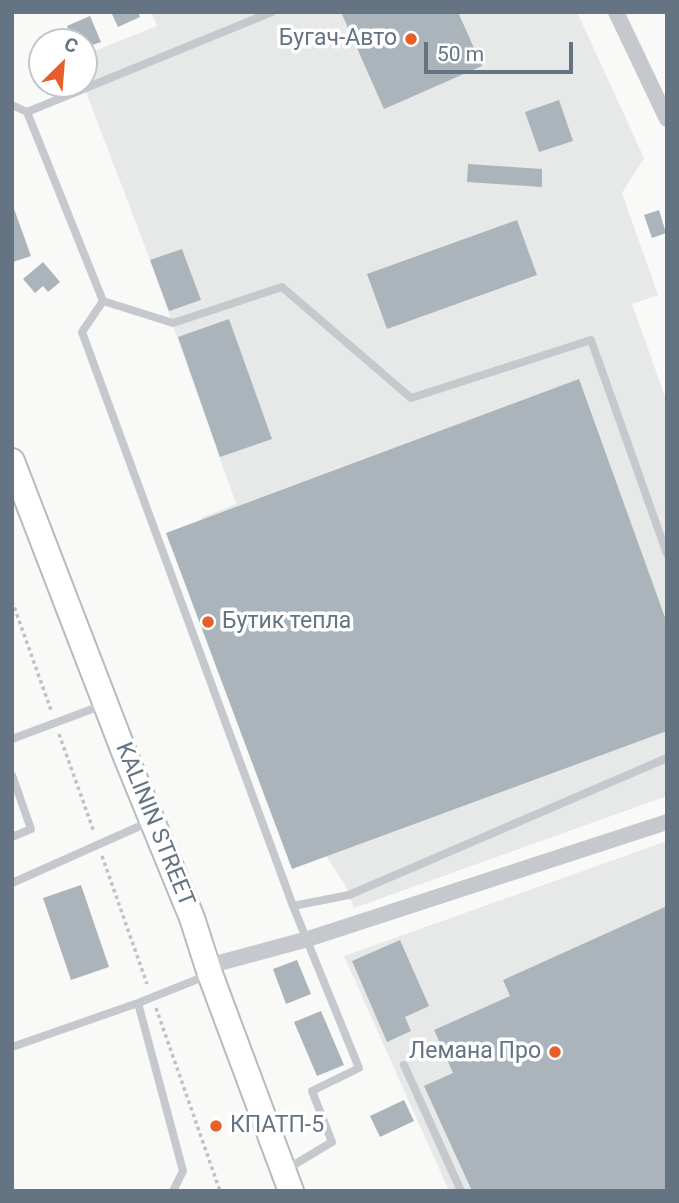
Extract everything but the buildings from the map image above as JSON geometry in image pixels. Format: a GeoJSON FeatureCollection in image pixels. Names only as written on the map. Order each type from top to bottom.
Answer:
{"type":"FeatureCollection","features":[{"type":"Feature","properties":{"kind":"main road","name":"KALININ STREET"},"geometry":{"type":"LineString","coordinates":[[12,461],[18,491],[192,918],[287,1181]]}},
{"type":"Feature","properties":{"kind":"street"},"geometry":{"type":"LineString","coordinates":[[616,12],[667,119]]}},
{"type":"Feature","properties":{"kind":"street"},"geometry":{"type":"LineString","coordinates":[[209,970],[667,822]]}},
{"type":"Feature","properties":{"kind":"lane"},"geometry":{"type":"LineString","coordinates":[[27,112],[258,15],[272,12]]}},
{"type":"Feature","properties":{"kind":"lane"},"geometry":{"type":"LineString","coordinates":[[12,104],[27,112],[103,301]]}},
{"type":"Feature","properties":{"kind":"lane"},"geometry":{"type":"LineString","coordinates":[[103,301],[173,323],[282,287],[411,398],[591,340],[667,554]]}},
{"type":"Feature","properties":{"kind":"lane"},"geometry":{"type":"LineString","coordinates":[[103,301],[82,332],[293,906],[359,1068],[312,1091],[332,1142],[287,1181]]}},
{"type":"Feature","properties":{"kind":"lane"},"geometry":{"type":"LineString","coordinates":[[12,739],[106,704]]}},
{"type":"Feature","properties":{"kind":"lane"},"geometry":{"type":"LineString","coordinates":[[293,906],[349,894],[667,758]]}},
{"type":"Feature","properties":{"kind":"lane"},"geometry":{"type":"LineString","coordinates":[[12,775],[31,829],[12,837]]}},
{"type":"Feature","properties":{"kind":"lane"},"geometry":{"type":"LineString","coordinates":[[12,883],[152,820]]}},
{"type":"Feature","properties":{"kind":"lane"},"geometry":{"type":"LineString","coordinates":[[12,1046],[138,1003],[209,970]]}},
{"type":"Feature","properties":{"kind":"lane"},"geometry":{"type":"LineString","coordinates":[[138,1003],[183,1171],[173,1191]]}},
{"type":"Feature","properties":{"kind":"lane"},"geometry":{"type":"LineString","coordinates":[[404,1065],[461,1191]]}},
{"type":"Feature","properties":{"kind":"path"},"geometry":{"type":"LineString","coordinates":[[12,601],[220,1191]]}},
{"type":"Feature","properties":{"kind":"shaded area"},"geometry":{"type":"Polygon","coordinates":[[[151,12],[577,12],[644,158],[622,193],[658,295],[632,304],[667,402],[667,796],[354,908],[345,885],[326,856],[201,518],[236,504],[150,260],[88,98],[98,98],[98,49],[157,26],[151,12]]]}},
{"type":"Feature","properties":{"kind":"shaded area","name":"Лемана Про"},"geometry":{"type":"Polygon","coordinates":[[[667,841],[667,1191],[449,1191],[344,956],[667,841]]]}},
{"type":"Feature","properties":{"kind":"place","name":"Бугач-Авто"},"geometry":{"type":"Point","coordinates":[411,39]}},
{"type":"Feature","properties":{"kind":"place","name":"Бутик тепла"},"geometry":{"type":"Point","coordinates":[208,622]}},
{"type":"Feature","properties":{"kind":"place","name":"Лемана Про"},"geometry":{"type":"Point","coordinates":[555,1052]}},
{"type":"Feature","properties":{"kind":"place","name":"КПАТП-5"},"geometry":{"type":"Point","coordinates":[216,1126]}}]}
